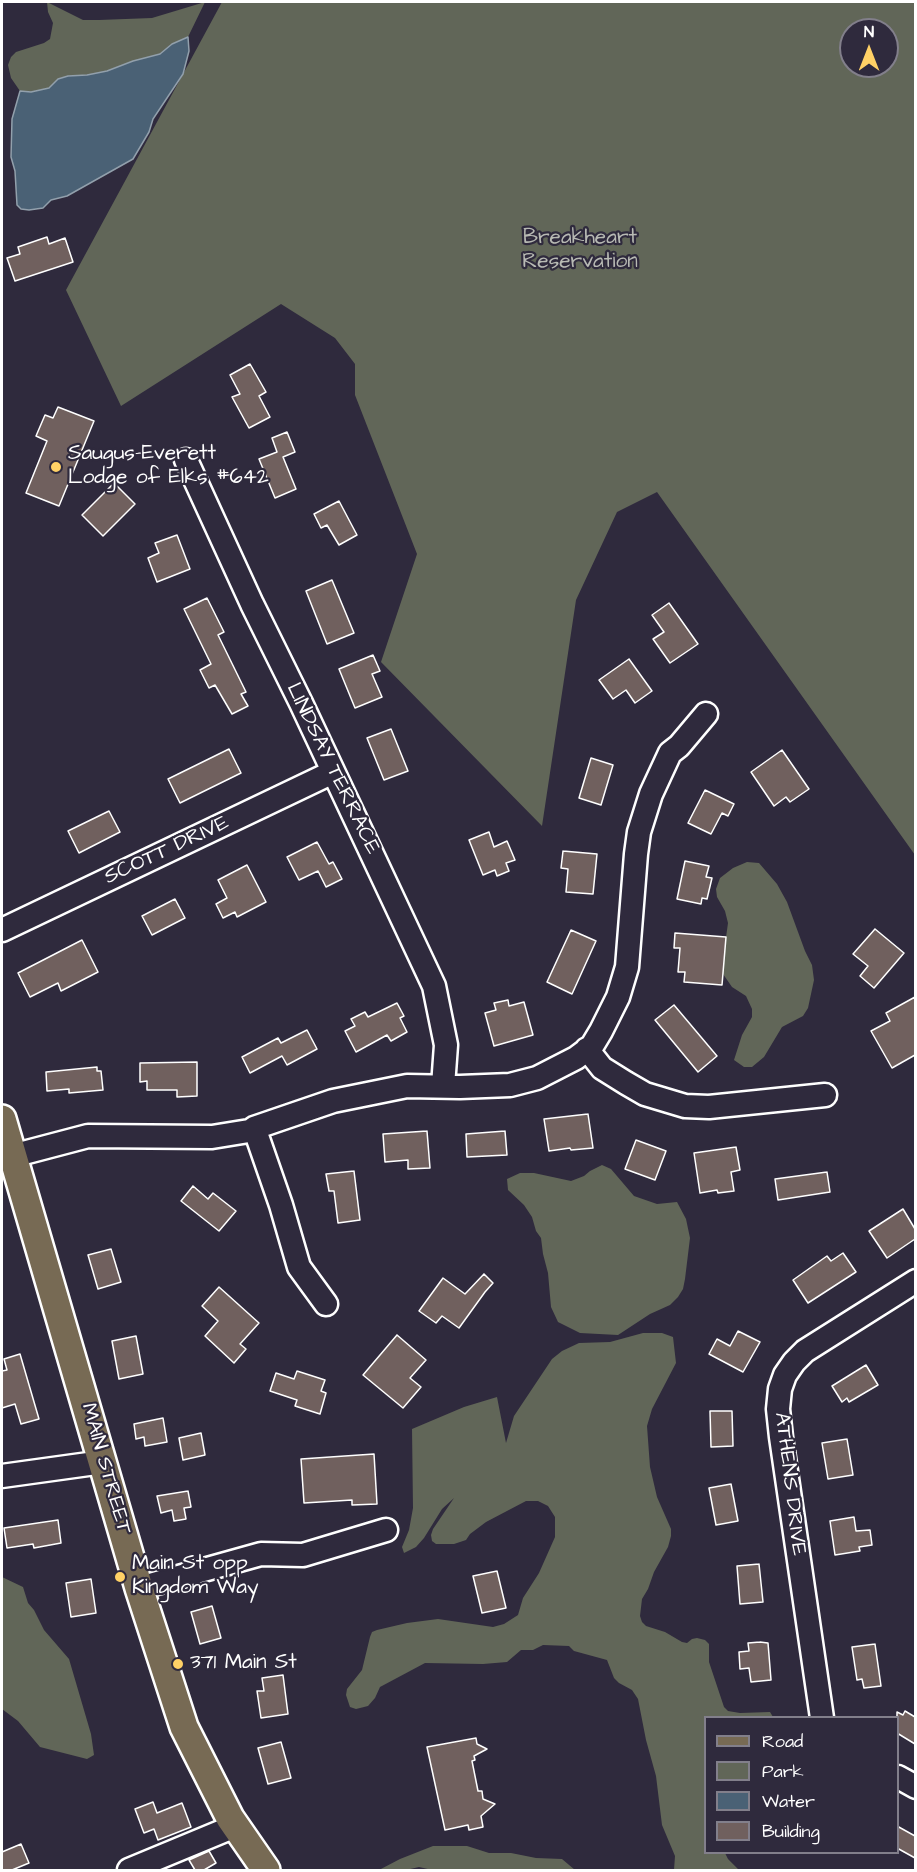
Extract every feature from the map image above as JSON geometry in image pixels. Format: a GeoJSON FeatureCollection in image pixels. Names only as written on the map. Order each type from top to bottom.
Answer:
{"type":"FeatureCollection","features":[{"type":"Feature","properties":{"kind":"main road","name":"MAIN STREET"},"geometry":{"type":"LineString","coordinates":[[2,1119],[139,1588],[184,1726],[212,1785],[235,1826],[266,1870]]}},
{"type":"Feature","properties":{"kind":"street","name":"LINDSAY TERRACE"},"geometry":{"type":"LineString","coordinates":[[186,460],[434,986],[446,1045],[443,1086]]}},
{"type":"Feature","properties":{"kind":"street"},"geometry":{"type":"LineString","coordinates":[[12,1156],[88,1136],[212,1137],[255,1130],[254,1128],[349,1097],[407,1086],[481,1086],[519,1083],[537,1078],[576,1058],[592,1046],[605,1023],[618,996],[627,967],[639,832],[651,794],[670,753],[679,746],[706,714]]}},
{"type":"Feature","properties":{"kind":"street","name":"SCOTT DRIVE"},"geometry":{"type":"LineString","coordinates":[[2,930],[333,772]]}},
{"type":"Feature","properties":{"kind":"street"},"geometry":{"type":"LineString","coordinates":[[587,1049],[602,1068],[626,1083],[645,1094],[685,1106],[709,1107],[825,1095]]}},
{"type":"Feature","properties":{"kind":"street"},"geometry":{"type":"LineString","coordinates":[[255,1130],[281,1205],[299,1267],[326,1304]]}},
{"type":"Feature","properties":{"kind":"street","name":"ATHENS DRIVE"},"geometry":{"type":"LineString","coordinates":[[822,1716],[781,1437],[778,1409],[780,1389],[785,1375],[805,1351],[915,1281]]}},
{"type":"Feature","properties":{"kind":"street"},"geometry":{"type":"LineString","coordinates":[[2,1476],[103,1462]]}},
{"type":"Feature","properties":{"kind":"street"},"geometry":{"type":"LineString","coordinates":[[139,1588],[261,1554],[303,1555],[386,1530]]}},
{"type":"Feature","properties":{"kind":"street"},"geometry":{"type":"LineString","coordinates":[[899,1778],[915,1787]]}},
{"type":"Feature","properties":{"kind":"street"},"geometry":{"type":"LineString","coordinates":[[129,1870],[235,1826]]}},
{"type":"Feature","properties":{"kind":"green space"},"geometry":{"type":"Polygon","coordinates":[[[47,2],[83,20],[99,20],[152,18],[205,2],[188,37],[172,44],[160,54],[107,71],[58,79],[49,88],[31,92],[20,91],[11,78],[8,65],[16,52],[50,39],[53,23],[47,2]]]}},
{"type":"Feature","properties":{"kind":"green space","name":"Breakheart Reservation"},"geometry":{"type":"Polygon","coordinates":[[[222,2],[915,2],[915,855],[657,492],[617,512],[576,600],[542,826],[381,662],[417,554],[355,395],[355,364],[335,338],[281,304],[121,406],[66,290],[222,2]]]}},
{"type":"Feature","properties":{"kind":"green space"},"geometry":{"type":"Polygon","coordinates":[[[747,862],[759,863],[777,884],[787,902],[812,965],[814,980],[808,1008],[803,1016],[782,1027],[764,1057],[752,1067],[744,1067],[734,1060],[742,1035],[752,1017],[752,1009],[746,996],[732,987],[723,974],[728,923],[716,889],[720,878],[733,868],[747,862]]]}},
{"type":"Feature","properties":{"kind":"green space"},"geometry":{"type":"Polygon","coordinates":[[[602,1165],[611,1169],[634,1196],[657,1204],[677,1202],[686,1219],[690,1238],[683,1289],[678,1297],[670,1305],[650,1314],[618,1335],[580,1333],[558,1322],[551,1307],[548,1273],[541,1238],[524,1205],[508,1190],[507,1179],[520,1173],[534,1173],[571,1181],[602,1165]]]}},
{"type":"Feature","properties":{"kind":"green space"},"geometry":{"type":"Polygon","coordinates":[[[643,1333],[662,1333],[673,1337],[676,1363],[652,1409],[647,1426],[650,1467],[657,1497],[671,1529],[671,1536],[668,1547],[642,1599],[640,1616],[642,1622],[682,1642],[687,1643],[697,1638],[705,1640],[709,1644],[709,1662],[724,1707],[728,1711],[740,1713],[770,1712],[772,1716],[704,1716],[704,1854],[726,1854],[739,1870],[674,1870],[675,1856],[662,1825],[656,1776],[638,1699],[632,1690],[614,1678],[607,1660],[574,1651],[569,1646],[543,1645],[533,1650],[521,1650],[507,1662],[425,1663],[380,1687],[368,1706],[356,1709],[350,1707],[346,1695],[347,1689],[362,1670],[372,1632],[407,1623],[438,1619],[493,1627],[504,1624],[518,1615],[523,1598],[539,1573],[555,1537],[555,1517],[548,1506],[538,1501],[526,1501],[486,1522],[466,1540],[454,1544],[436,1544],[432,1541],[433,1529],[454,1498],[442,1509],[416,1547],[404,1553],[402,1547],[409,1530],[413,1508],[412,1429],[464,1407],[497,1397],[506,1443],[514,1416],[552,1359],[579,1343],[610,1342],[643,1333]]]}},
{"type":"Feature","properties":{"kind":"green space"},"geometry":{"type":"Polygon","coordinates":[[[2,1577],[23,1587],[28,1603],[44,1630],[69,1659],[91,1734],[94,1755],[87,1759],[40,1747],[18,1721],[2,1709],[2,1577]]]}},
{"type":"Feature","properties":{"kind":"green space"},"geometry":{"type":"Polygon","coordinates":[[[433,1846],[467,1846],[489,1853],[511,1853],[536,1858],[562,1859],[575,1870],[432,1870],[419,1867],[406,1870],[379,1870],[433,1846]]]}},
{"type":"Feature","properties":{"kind":"water"},"geometry":{"type":"Polygon","coordinates":[[[188,37],[189,51],[183,74],[153,119],[149,132],[133,159],[67,196],[51,200],[43,208],[21,209],[17,205],[15,171],[11,157],[12,119],[20,91],[31,92],[49,88],[58,79],[107,71],[160,54],[172,44],[188,37]]]}},
{"type":"Feature","properties":{"kind":"building"},"geometry":{"type":"Polygon","coordinates":[[[47,237],[49,244],[65,238],[73,262],[15,281],[7,258],[20,254],[18,247],[47,237]]]}},
{"type":"Feature","properties":{"kind":"building"},"geometry":{"type":"Polygon","coordinates":[[[250,364],[266,392],[259,396],[270,417],[249,428],[232,397],[240,394],[230,375],[250,364]]]}},
{"type":"Feature","properties":{"kind":"building","name":"Saugus-Everett Lodge of Elks #642"},"geometry":{"type":"Polygon","coordinates":[[[58,407],[94,421],[59,506],[26,493],[47,441],[36,436],[45,415],[53,418],[58,407]]]}},
{"type":"Feature","properties":{"kind":"building"},"geometry":{"type":"Polygon","coordinates":[[[287,432],[295,452],[283,457],[296,489],[275,498],[259,459],[277,452],[272,438],[287,432]]]}},
{"type":"Feature","properties":{"kind":"building"},"geometry":{"type":"Polygon","coordinates":[[[114,483],[135,504],[103,536],[82,515],[114,483]]]}},
{"type":"Feature","properties":{"kind":"building"},"geometry":{"type":"Polygon","coordinates":[[[339,501],[357,535],[339,545],[327,525],[321,528],[314,514],[339,501]]]}},
{"type":"Feature","properties":{"kind":"building"},"geometry":{"type":"Polygon","coordinates":[[[177,535],[190,569],[157,582],[148,558],[159,553],[155,543],[177,535]]]}},
{"type":"Feature","properties":{"kind":"building"},"geometry":{"type":"Polygon","coordinates":[[[332,580],[354,633],[327,644],[306,591],[332,580]]]}},
{"type":"Feature","properties":{"kind":"building"},"geometry":{"type":"Polygon","coordinates":[[[207,598],[224,632],[218,635],[246,692],[241,694],[248,706],[232,714],[215,685],[209,688],[200,670],[211,664],[184,609],[207,598]]]}},
{"type":"Feature","properties":{"kind":"building"},"geometry":{"type":"Polygon","coordinates":[[[669,603],[698,644],[670,663],[653,639],[664,632],[652,615],[669,603]]]}},
{"type":"Feature","properties":{"kind":"building"},"geometry":{"type":"Polygon","coordinates":[[[373,655],[380,671],[372,674],[382,697],[355,708],[339,669],[373,655]]]}},
{"type":"Feature","properties":{"kind":"building"},"geometry":{"type":"Polygon","coordinates":[[[629,659],[652,691],[635,703],[626,690],[613,699],[599,680],[629,659]]]}},
{"type":"Feature","properties":{"kind":"building"},"geometry":{"type":"Polygon","coordinates":[[[391,729],[408,771],[384,780],[367,738],[391,729]]]}},
{"type":"Feature","properties":{"kind":"building"},"geometry":{"type":"Polygon","coordinates":[[[229,749],[241,773],[180,803],[168,779],[229,749]]]}},
{"type":"Feature","properties":{"kind":"building"},"geometry":{"type":"Polygon","coordinates":[[[782,750],[809,789],[790,802],[786,797],[774,806],[751,772],[782,750]]]}},
{"type":"Feature","properties":{"kind":"building"},"geometry":{"type":"Polygon","coordinates":[[[591,758],[613,765],[601,805],[579,798],[591,758]]]}},
{"type":"Feature","properties":{"kind":"building"},"geometry":{"type":"Polygon","coordinates":[[[705,790],[734,804],[728,816],[722,813],[711,834],[688,823],[705,790]]]}},
{"type":"Feature","properties":{"kind":"building"},"geometry":{"type":"Polygon","coordinates":[[[109,811],[120,832],[79,853],[68,831],[109,811]]]}},
{"type":"Feature","properties":{"kind":"building"},"geometry":{"type":"Polygon","coordinates":[[[489,832],[494,847],[507,841],[515,860],[506,863],[509,871],[497,876],[495,870],[483,875],[469,840],[489,832]]]}},
{"type":"Feature","properties":{"kind":"building"},"geometry":{"type":"Polygon","coordinates":[[[317,842],[329,864],[333,862],[342,879],[326,887],[318,871],[299,880],[287,857],[317,842]]]}},
{"type":"Feature","properties":{"kind":"building"},"geometry":{"type":"Polygon","coordinates":[[[563,851],[597,854],[593,894],[566,892],[568,869],[561,868],[563,851]]]}},
{"type":"Feature","properties":{"kind":"building"},"geometry":{"type":"Polygon","coordinates":[[[685,861],[709,866],[706,877],[712,878],[707,899],[702,898],[701,904],[677,899],[685,861]]]}},
{"type":"Feature","properties":{"kind":"building"},"geometry":{"type":"Polygon","coordinates":[[[247,865],[266,902],[237,917],[235,912],[223,918],[216,904],[227,898],[218,880],[247,865]]]}},
{"type":"Feature","properties":{"kind":"building"},"geometry":{"type":"Polygon","coordinates":[[[175,899],[185,918],[152,935],[142,916],[175,899]]]}},
{"type":"Feature","properties":{"kind":"building"},"geometry":{"type":"Polygon","coordinates":[[[875,929],[904,953],[874,988],[860,976],[868,966],[853,954],[875,929]]]}},
{"type":"Feature","properties":{"kind":"building"},"geometry":{"type":"Polygon","coordinates":[[[571,930],[596,941],[572,994],[547,982],[571,930]]]}},
{"type":"Feature","properties":{"kind":"building"},"geometry":{"type":"Polygon","coordinates":[[[675,933],[726,937],[722,985],[684,982],[685,972],[678,972],[680,948],[674,948],[675,933]]]}},
{"type":"Feature","properties":{"kind":"building"},"geometry":{"type":"Polygon","coordinates":[[[82,940],[98,972],[61,991],[58,983],[30,997],[18,973],[82,940]]]}},
{"type":"Feature","properties":{"kind":"building"},"geometry":{"type":"Polygon","coordinates":[[[915,997],[915,1055],[892,1068],[871,1031],[890,1021],[886,1013],[915,997]]]}},
{"type":"Feature","properties":{"kind":"building"},"geometry":{"type":"Polygon","coordinates":[[[508,1000],[509,1006],[524,1002],[533,1035],[494,1046],[485,1013],[496,1010],[494,1003],[508,1000]]]}},
{"type":"Feature","properties":{"kind":"building"},"geometry":{"type":"Polygon","coordinates":[[[397,1003],[404,1016],[400,1018],[407,1032],[391,1041],[387,1035],[356,1052],[345,1031],[355,1026],[351,1019],[365,1012],[368,1017],[397,1003]]]}},
{"type":"Feature","properties":{"kind":"building"},"geometry":{"type":"Polygon","coordinates":[[[674,1005],[717,1056],[698,1072],[655,1020],[674,1005]]]}},
{"type":"Feature","properties":{"kind":"building"},"geometry":{"type":"Polygon","coordinates":[[[307,1030],[317,1049],[287,1065],[282,1056],[250,1073],[242,1057],[278,1038],[281,1043],[307,1030]]]}},
{"type":"Feature","properties":{"kind":"building"},"geometry":{"type":"Polygon","coordinates":[[[197,1062],[197,1096],[177,1097],[177,1090],[147,1090],[147,1081],[140,1082],[140,1063],[197,1062]]]}},
{"type":"Feature","properties":{"kind":"building"},"geometry":{"type":"Polygon","coordinates":[[[97,1067],[97,1071],[101,1071],[103,1090],[69,1093],[69,1089],[47,1091],[46,1072],[97,1067]]]}},
{"type":"Feature","properties":{"kind":"building"},"geometry":{"type":"Polygon","coordinates":[[[588,1114],[593,1148],[549,1151],[544,1119],[588,1114]]]}},
{"type":"Feature","properties":{"kind":"building"},"geometry":{"type":"Polygon","coordinates":[[[427,1131],[430,1168],[408,1169],[408,1160],[385,1162],[383,1134],[427,1131]]]}},
{"type":"Feature","properties":{"kind":"building"},"geometry":{"type":"Polygon","coordinates":[[[505,1131],[507,1155],[467,1157],[466,1134],[505,1131]]]}},
{"type":"Feature","properties":{"kind":"building"},"geometry":{"type":"Polygon","coordinates":[[[636,1140],[666,1151],[655,1180],[625,1169],[636,1140]]]}},
{"type":"Feature","properties":{"kind":"building"},"geometry":{"type":"Polygon","coordinates":[[[736,1147],[740,1170],[731,1172],[734,1191],[718,1193],[717,1190],[700,1193],[694,1153],[736,1147]]]}},
{"type":"Feature","properties":{"kind":"building"},"geometry":{"type":"Polygon","coordinates":[[[354,1171],[360,1220],[338,1223],[334,1191],[329,1191],[326,1174],[354,1171]]]}},
{"type":"Feature","properties":{"kind":"building"},"geometry":{"type":"Polygon","coordinates":[[[827,1172],[830,1192],[778,1200],[775,1179],[827,1172]]]}},
{"type":"Feature","properties":{"kind":"building"},"geometry":{"type":"Polygon","coordinates":[[[193,1186],[208,1199],[213,1193],[236,1211],[219,1231],[181,1201],[193,1186]]]}},
{"type":"Feature","properties":{"kind":"building"},"geometry":{"type":"Polygon","coordinates":[[[903,1209],[915,1229],[915,1239],[887,1258],[869,1231],[903,1209]]]}},
{"type":"Feature","properties":{"kind":"building"},"geometry":{"type":"Polygon","coordinates":[[[111,1249],[121,1282],[98,1289],[88,1255],[111,1249]]]}},
{"type":"Feature","properties":{"kind":"building"},"geometry":{"type":"Polygon","coordinates":[[[843,1253],[856,1272],[808,1303],[793,1280],[827,1256],[831,1261],[843,1253]]]}},
{"type":"Feature","properties":{"kind":"building"},"geometry":{"type":"Polygon","coordinates":[[[484,1274],[493,1283],[459,1328],[442,1316],[436,1323],[419,1311],[443,1278],[465,1294],[484,1274]]]}},
{"type":"Feature","properties":{"kind":"building"},"geometry":{"type":"Polygon","coordinates":[[[219,1287],[259,1323],[240,1344],[246,1349],[234,1363],[205,1336],[218,1321],[202,1306],[219,1287]]]}},
{"type":"Feature","properties":{"kind":"building"},"geometry":{"type":"Polygon","coordinates":[[[738,1331],[760,1342],[743,1372],[709,1354],[717,1339],[730,1346],[738,1331]]]}},
{"type":"Feature","properties":{"kind":"building"},"geometry":{"type":"Polygon","coordinates":[[[397,1335],[426,1360],[410,1378],[421,1387],[403,1408],[363,1375],[397,1335]]]}},
{"type":"Feature","properties":{"kind":"building"},"geometry":{"type":"Polygon","coordinates":[[[136,1336],[143,1374],[119,1379],[112,1341],[136,1336]]]}},
{"type":"Feature","properties":{"kind":"building"},"geometry":{"type":"Polygon","coordinates":[[[20,1354],[39,1419],[21,1424],[15,1404],[2,1408],[2,1371],[7,1370],[4,1359],[20,1354]]]}},
{"type":"Feature","properties":{"kind":"building"},"geometry":{"type":"Polygon","coordinates":[[[866,1365],[878,1385],[849,1402],[847,1398],[842,1402],[832,1386],[866,1365]]]}},
{"type":"Feature","properties":{"kind":"building"},"geometry":{"type":"Polygon","coordinates":[[[297,1371],[325,1380],[321,1391],[326,1393],[320,1414],[295,1406],[297,1400],[270,1391],[276,1373],[294,1379],[297,1371]]]}},
{"type":"Feature","properties":{"kind":"building"},"geometry":{"type":"Polygon","coordinates":[[[710,1411],[732,1411],[733,1446],[711,1447],[710,1411]]]}},
{"type":"Feature","properties":{"kind":"building"},"geometry":{"type":"Polygon","coordinates":[[[163,1418],[167,1442],[145,1446],[144,1437],[136,1439],[134,1424],[163,1418]]]}},
{"type":"Feature","properties":{"kind":"building"},"geometry":{"type":"Polygon","coordinates":[[[201,1433],[205,1455],[183,1460],[179,1438],[201,1433]]]}},
{"type":"Feature","properties":{"kind":"building"},"geometry":{"type":"Polygon","coordinates":[[[847,1439],[853,1475],[828,1479],[822,1443],[847,1439]]]}},
{"type":"Feature","properties":{"kind":"building"},"geometry":{"type":"Polygon","coordinates":[[[374,1454],[377,1504],[352,1505],[352,1500],[304,1503],[301,1459],[374,1454]]]}},
{"type":"Feature","properties":{"kind":"building"},"geometry":{"type":"Polygon","coordinates":[[[731,1484],[738,1521],[716,1525],[709,1488],[731,1484]]]}},
{"type":"Feature","properties":{"kind":"building"},"geometry":{"type":"Polygon","coordinates":[[[188,1491],[191,1507],[184,1508],[186,1519],[174,1521],[172,1510],[161,1513],[157,1496],[188,1491]]]}},
{"type":"Feature","properties":{"kind":"building"},"geometry":{"type":"Polygon","coordinates":[[[854,1517],[856,1531],[870,1530],[872,1545],[859,1547],[860,1551],[835,1555],[830,1521],[854,1517]]]}},
{"type":"Feature","properties":{"kind":"building"},"geometry":{"type":"Polygon","coordinates":[[[58,1520],[61,1543],[34,1548],[33,1544],[7,1548],[4,1528],[58,1520]]]}},
{"type":"Feature","properties":{"kind":"building"},"geometry":{"type":"Polygon","coordinates":[[[759,1564],[763,1602],[740,1604],[737,1566],[759,1564]]]}},
{"type":"Feature","properties":{"kind":"building"},"geometry":{"type":"Polygon","coordinates":[[[497,1571],[506,1608],[482,1613],[473,1576],[497,1571]]]}},
{"type":"Feature","properties":{"kind":"building"},"geometry":{"type":"Polygon","coordinates":[[[91,1579],[96,1613],[71,1617],[66,1583],[91,1579]]]}},
{"type":"Feature","properties":{"kind":"building"},"geometry":{"type":"Polygon","coordinates":[[[212,1606],[221,1638],[200,1644],[191,1612],[212,1606]]]}},
{"type":"Feature","properties":{"kind":"building"},"geometry":{"type":"Polygon","coordinates":[[[748,1643],[768,1643],[771,1680],[751,1682],[749,1668],[740,1669],[739,1652],[749,1651],[748,1643]]]}},
{"type":"Feature","properties":{"kind":"building"},"geometry":{"type":"Polygon","coordinates":[[[875,1644],[881,1686],[864,1688],[862,1679],[857,1680],[852,1647],[875,1644]]]}},
{"type":"Feature","properties":{"kind":"building"},"geometry":{"type":"Polygon","coordinates":[[[283,1675],[288,1714],[261,1718],[257,1691],[264,1691],[262,1678],[283,1675]]]}},
{"type":"Feature","properties":{"kind":"building"},"geometry":{"type":"Polygon","coordinates":[[[905,1711],[915,1717],[915,1744],[899,1734],[897,1712],[903,1715],[905,1711]]]}},
{"type":"Feature","properties":{"kind":"building"},"geometry":{"type":"Polygon","coordinates":[[[476,1738],[477,1744],[487,1749],[474,1756],[475,1760],[472,1761],[478,1791],[482,1791],[483,1799],[495,1804],[481,1816],[483,1827],[469,1830],[468,1825],[445,1830],[427,1747],[476,1738]]]}},
{"type":"Feature","properties":{"kind":"building"},"geometry":{"type":"Polygon","coordinates":[[[281,1742],[291,1778],[268,1784],[258,1748],[281,1742]]]}},
{"type":"Feature","properties":{"kind":"building"},"geometry":{"type":"Polygon","coordinates":[[[153,1802],[157,1813],[182,1803],[191,1827],[158,1840],[154,1829],[144,1833],[135,1809],[153,1802]]]}},
{"type":"Feature","properties":{"kind":"building"},"geometry":{"type":"Polygon","coordinates":[[[899,1827],[915,1836],[915,1858],[899,1849],[899,1827]]]}},
{"type":"Feature","properties":{"kind":"building"},"geometry":{"type":"Polygon","coordinates":[[[21,1844],[29,1863],[12,1870],[2,1870],[2,1852],[21,1844]]]}},
{"type":"Feature","properties":{"kind":"building"},"geometry":{"type":"Polygon","coordinates":[[[209,1851],[216,1863],[204,1870],[195,1870],[189,1860],[209,1851]]]}},
{"type":"Feature","properties":{"kind":"place","name":"Saugus-Everett Lodge of Elks #642"},"geometry":{"type":"Point","coordinates":[56,467]}},
{"type":"Feature","properties":{"kind":"place","name":"Main St opp Kingdom Way"},"geometry":{"type":"Point","coordinates":[120,1577]}},
{"type":"Feature","properties":{"kind":"place","name":"371 Main St"},"geometry":{"type":"Point","coordinates":[178,1664]}}]}
